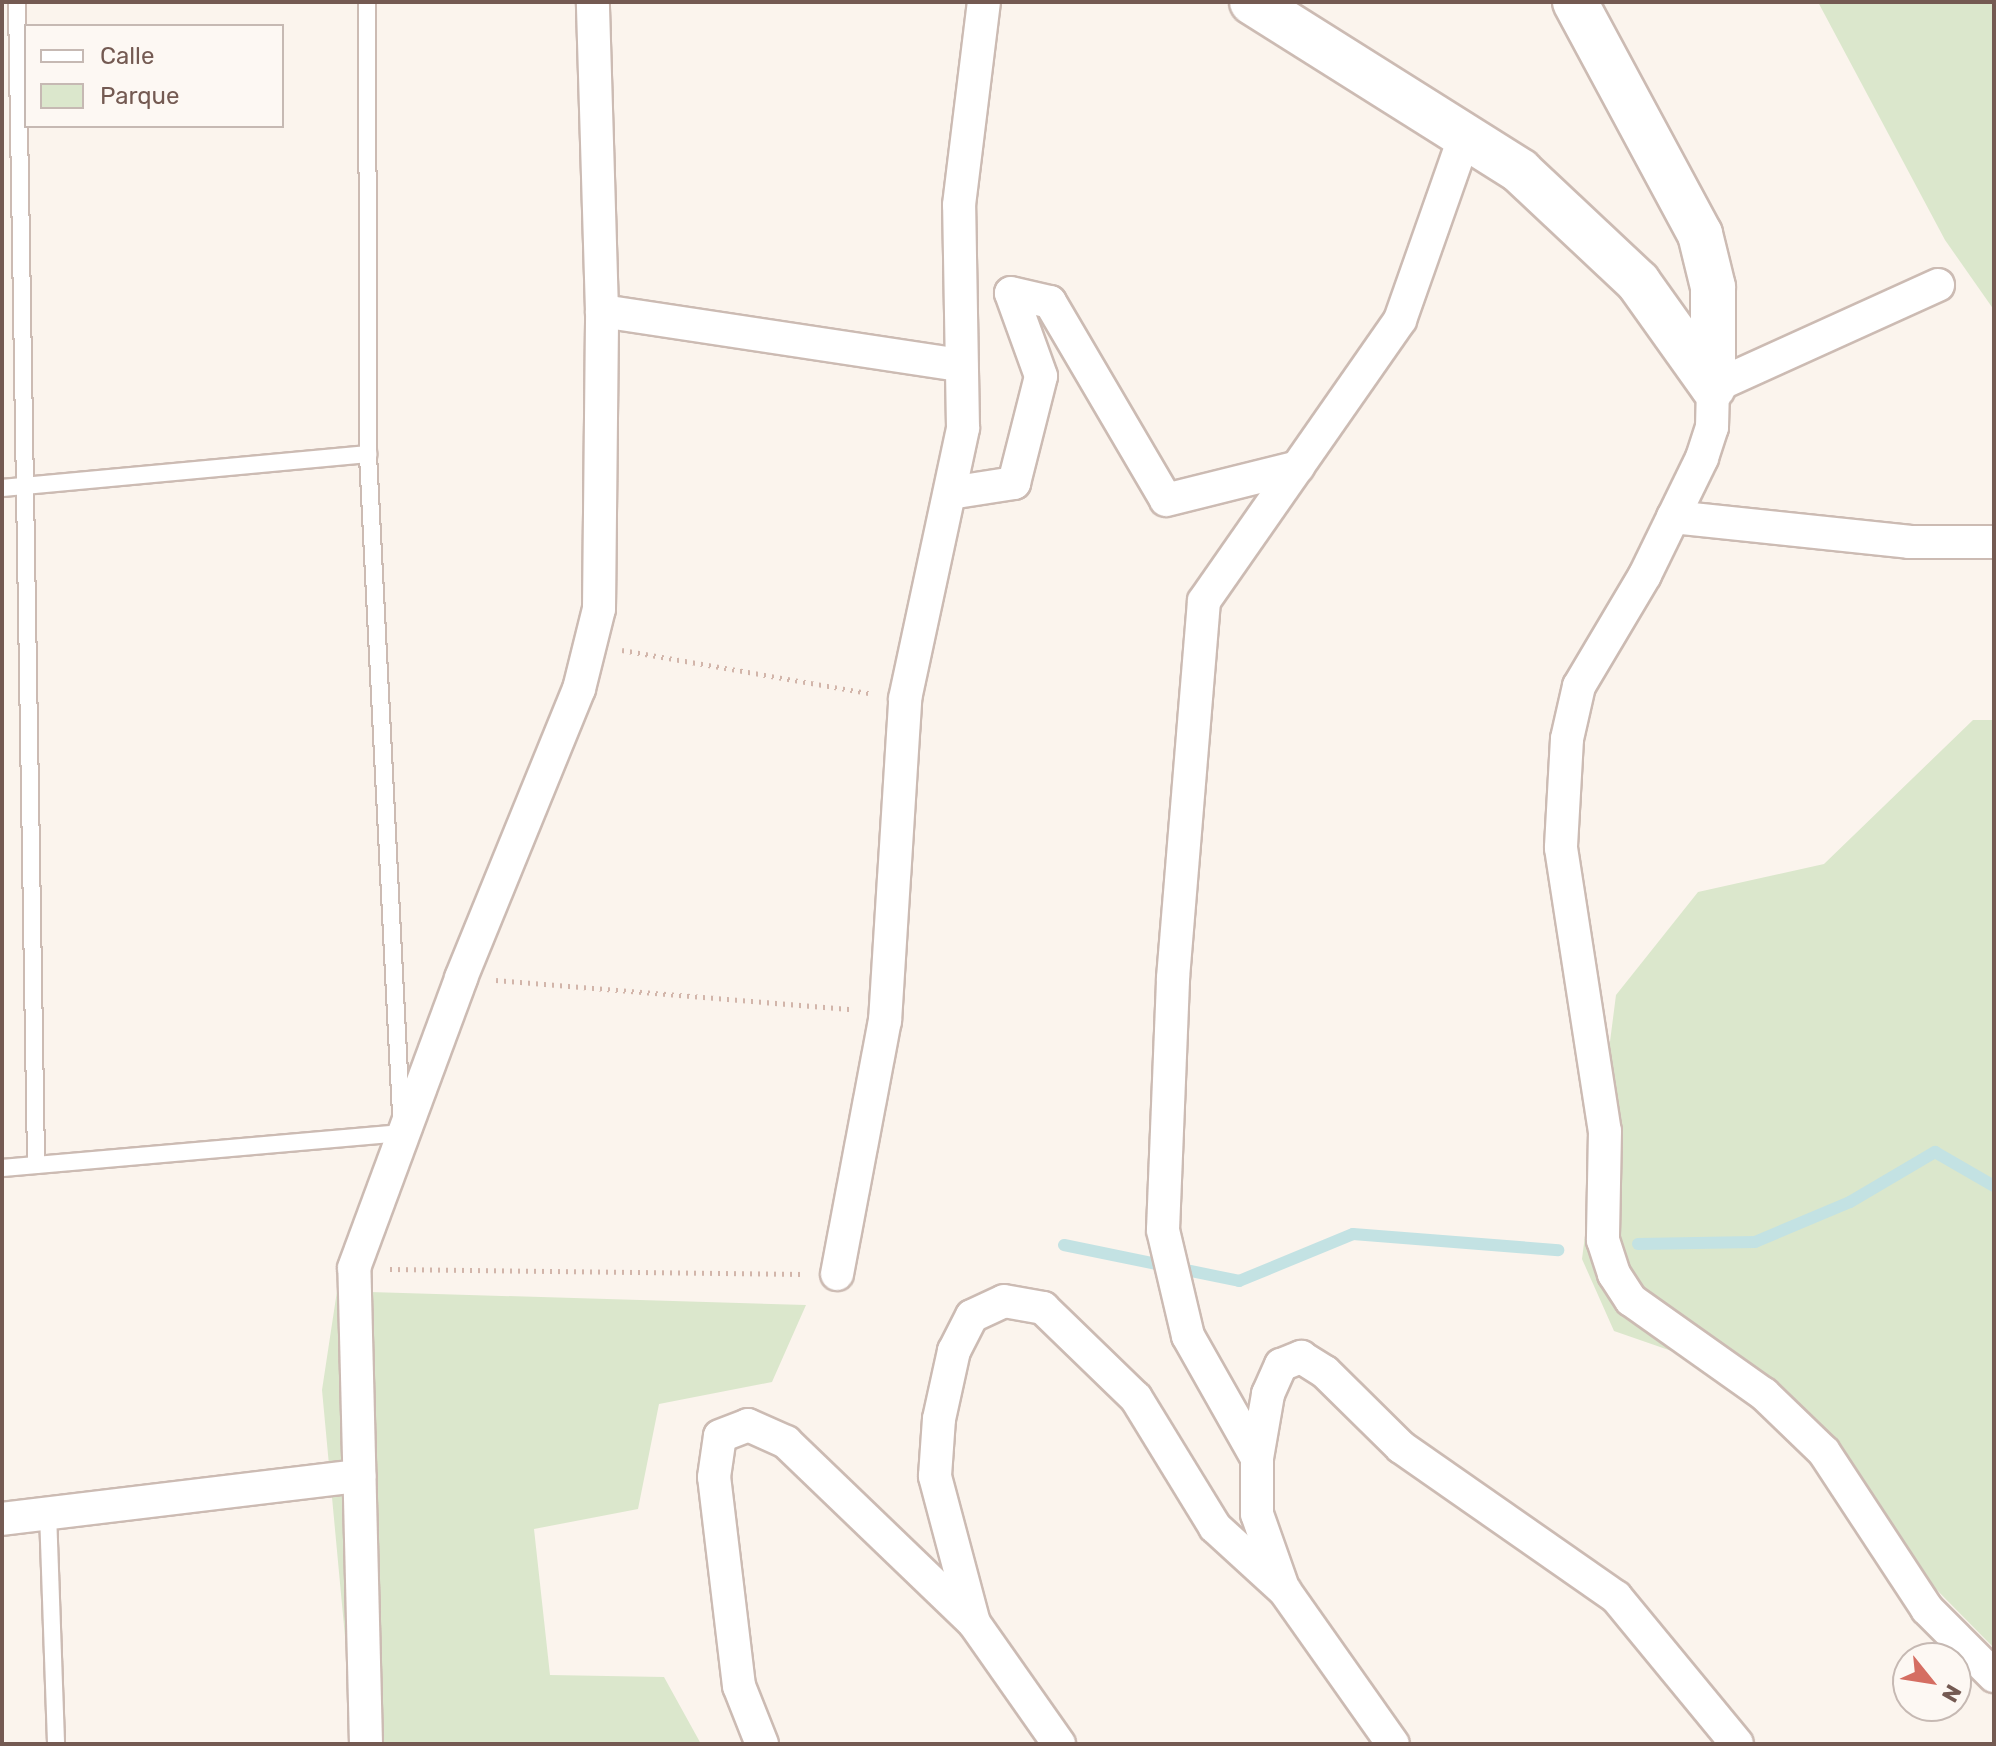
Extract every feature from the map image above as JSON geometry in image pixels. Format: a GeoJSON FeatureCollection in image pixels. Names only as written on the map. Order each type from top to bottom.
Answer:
{"type":"FeatureCollection","features":[{"type":"Feature","properties":{"kind":"street"},"geometry":{"type":"LineString","coordinates":[[366,1744],[354,1268],[461,978],[579,689],[599,609],[602,311],[593,2]]}},
{"type":"Feature","properties":{"kind":"street"},"geometry":{"type":"LineString","coordinates":[[837,1274],[885,1012],[905,699],[963,428],[959,205],[984,2]]}},
{"type":"Feature","properties":{"kind":"street"},"geometry":{"type":"LineString","coordinates":[[1252,2],[1466,133],[1584,226],[1638,282],[1713,387]]}},
{"type":"Feature","properties":{"kind":"street"},"geometry":{"type":"LineString","coordinates":[[1575,2],[1700,234],[1713,287],[1712,427],[1702,458],[1673,517],[1579,686],[1567,739],[1561,848],[1605,1131],[1603,1240],[1614,1274],[1631,1300],[1764,1394],[1824,1452],[1927,1609],[1994,1676]]}},
{"type":"Feature","properties":{"kind":"street"},"geometry":{"type":"LineString","coordinates":[[1257,1458],[1188,1336],[1163,1230],[1173,978],[1204,601],[1400,320],[1466,133]]}},
{"type":"Feature","properties":{"kind":"street"},"geometry":{"type":"LineString","coordinates":[[1713,387],[1938,285]]}},
{"type":"Feature","properties":{"kind":"street"},"geometry":{"type":"LineString","coordinates":[[950,493],[1014,483],[1041,376],[1011,293],[1050,302],[1166,500],[1298,467]]}},
{"type":"Feature","properties":{"kind":"street"},"geometry":{"type":"LineString","coordinates":[[602,311],[961,365]]}},
{"type":"Feature","properties":{"kind":"street"},"geometry":{"type":"LineString","coordinates":[[1673,517],[1909,542],[1994,542]]}},
{"type":"Feature","properties":{"kind":"street"},"geometry":{"type":"LineString","coordinates":[[974,1623],[935,1476],[939,1419],[954,1351],[972,1316],[1004,1301],[1043,1308],[1081,1339],[1136,1398],[1215,1527],[1285,1591],[1393,1744]]}},
{"type":"Feature","properties":{"kind":"street"},"geometry":{"type":"LineString","coordinates":[[1285,1591],[1257,1514],[1257,1458],[1268,1394],[1281,1365],[1301,1357],[1325,1372],[1401,1447],[1616,1597],[1737,1744]]}},
{"type":"Feature","properties":{"kind":"street"},"geometry":{"type":"LineString","coordinates":[[762,1744],[739,1686],[714,1477],[720,1436],[748,1425],[786,1442],[974,1623],[1059,1744]]}},
{"type":"Feature","properties":{"kind":"street"},"geometry":{"type":"LineString","coordinates":[[2,1519],[359,1476]]}},
{"type":"Feature","properties":{"kind":"lane"},"geometry":{"type":"LineString","coordinates":[[17,2],[36,1165]]}},
{"type":"Feature","properties":{"kind":"lane"},"geometry":{"type":"LineString","coordinates":[[2,1168],[402,1133],[368,454],[367,2]]}},
{"type":"Feature","properties":{"kind":"lane"},"geometry":{"type":"LineString","coordinates":[[2,488],[368,454]]}},
{"type":"Feature","properties":{"kind":"lane"},"geometry":{"type":"LineString","coordinates":[[48,1513],[56,1744]]}},
{"type":"Feature","properties":{"kind":"path"},"geometry":{"type":"LineString","coordinates":[[590,645],[905,699]]}},
{"type":"Feature","properties":{"kind":"path"},"geometry":{"type":"LineString","coordinates":[[461,978],[885,1012]]}},
{"type":"Feature","properties":{"kind":"path"},"geometry":{"type":"LineString","coordinates":[[354,1268],[837,1274]]}},
{"type":"Feature","properties":{"kind":"green space"},"geometry":{"type":"Polygon","coordinates":[[[1818,2],[1994,2],[1994,310],[1945,240],[1818,2]]]}},
{"type":"Feature","properties":{"kind":"green space"},"geometry":{"type":"Polygon","coordinates":[[[1973,720],[1994,720],[1994,1648],[1863,1515],[1761,1382],[1614,1331],[1582,1259],[1616,995],[1698,892],[1824,864],[1973,720]]]}},
{"type":"Feature","properties":{"kind":"green space"},"geometry":{"type":"Polygon","coordinates":[[[337,1291],[806,1305],[772,1382],[659,1404],[638,1509],[534,1529],[550,1675],[664,1677],[701,1744],[355,1744],[322,1390],[337,1291]]]}},
{"type":"Feature","properties":{"kind":"waterway"},"geometry":{"type":"LineString","coordinates":[[1638,1244],[1755,1242],[1850,1202],[1935,1152],[1994,1186]]}},
{"type":"Feature","properties":{"kind":"waterway"},"geometry":{"type":"LineString","coordinates":[[1064,1245],[1239,1281],[1353,1234],[1558,1250]]}}]}
